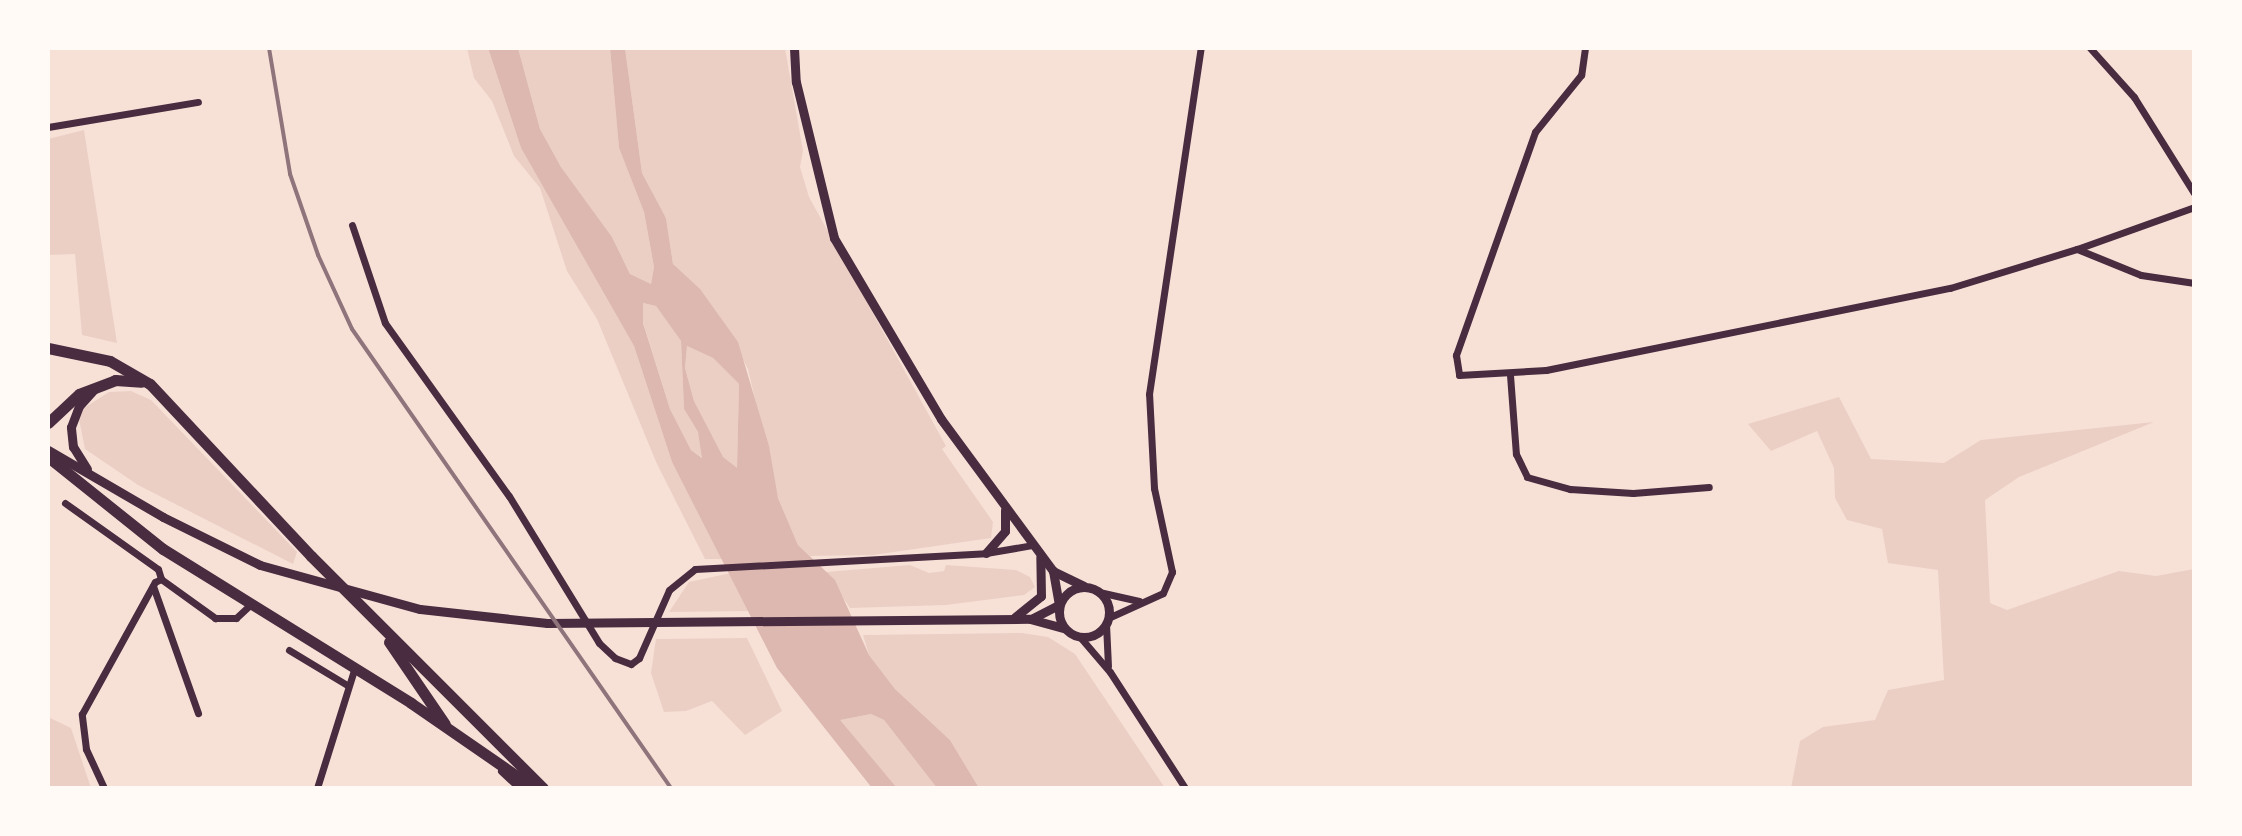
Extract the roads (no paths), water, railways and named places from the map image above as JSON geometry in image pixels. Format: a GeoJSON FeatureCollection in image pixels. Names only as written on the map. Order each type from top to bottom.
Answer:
{"type":"FeatureCollection","features":[{"type":"Feature","properties":{"kind":"main road"},"geometry":{"type":"LineString","coordinates":[[48,348],[110,361],[150,384],[370,616],[543,788]]}},
{"type":"Feature","properties":{"kind":"main road"},"geometry":{"type":"LineString","coordinates":[[48,423],[67,403],[96,387],[125,379],[150,384]]}},
{"type":"Feature","properties":{"kind":"main road"},"geometry":{"type":"LineString","coordinates":[[48,457],[102,505],[249,606],[446,727],[534,788]]}},
{"type":"Feature","properties":{"kind":"main road"},"geometry":{"type":"LineString","coordinates":[[370,616],[446,727]]}},
{"type":"Feature","properties":{"kind":"street"},"geometry":{"type":"LineString","coordinates":[[794,48],[796,82],[834,238],[941,419],[1053,571],[1099,592],[1141,602]]}},
{"type":"Feature","properties":{"kind":"street"},"geometry":{"type":"LineString","coordinates":[[1080,637],[1098,633],[1107,621],[1168,587],[1172,572],[1154,488],[1149,394],[1201,48]]}},
{"type":"Feature","properties":{"kind":"street"},"geometry":{"type":"LineString","coordinates":[[1585,48],[1581,75],[1535,132],[1454,366],[1459,375],[1474,378],[1510,375],[1950,288],[2077,249],[2194,207]]}},
{"type":"Feature","properties":{"kind":"street"},"geometry":{"type":"LineString","coordinates":[[2090,48],[2134,97],[2194,193]]}},
{"type":"Feature","properties":{"kind":"street"},"geometry":{"type":"LineString","coordinates":[[48,127],[198,102]]}},
{"type":"Feature","properties":{"kind":"street"},"geometry":{"type":"LineString","coordinates":[[352,225],[385,323],[509,496],[599,643],[615,658],[631,664],[639,658],[669,590],[695,569],[869,561],[1035,548]]}},
{"type":"Feature","properties":{"kind":"street"},"geometry":{"type":"LineString","coordinates":[[2077,249],[2141,275],[2194,283]]}},
{"type":"Feature","properties":{"kind":"street"},"geometry":{"type":"LineString","coordinates":[[1510,375],[1516,454],[1527,477],[1570,489],[1633,493],[1709,487]]}},
{"type":"Feature","properties":{"kind":"street"},"geometry":{"type":"LineString","coordinates":[[91,475],[73,447],[71,427],[79,406],[96,387]]}},
{"type":"Feature","properties":{"kind":"street"},"geometry":{"type":"LineString","coordinates":[[48,450],[260,565],[365,598],[486,619],[606,625],[1030,619],[1064,628],[1080,637],[1110,672],[1185,788]]}},
{"type":"Feature","properties":{"kind":"street"},"geometry":{"type":"LineString","coordinates":[[65,503],[158,569],[161,579],[215,618],[236,618],[249,606]]}},
{"type":"Feature","properties":{"kind":"street"},"geometry":{"type":"LineString","coordinates":[[986,553],[1005,531],[1005,506]]}},
{"type":"Feature","properties":{"kind":"street"},"geometry":{"type":"LineString","coordinates":[[1010,619],[1041,596],[1044,576],[1035,548]]}},
{"type":"Feature","properties":{"kind":"street"},"geometry":{"type":"LineString","coordinates":[[1053,571],[1064,628]]}},
{"type":"Feature","properties":{"kind":"street"},"geometry":{"type":"LineString","coordinates":[[104,788],[86,749],[82,714],[153,586],[161,579]]}},
{"type":"Feature","properties":{"kind":"street"},"geometry":{"type":"LineString","coordinates":[[153,586],[198,713]]}},
{"type":"Feature","properties":{"kind":"street"},"geometry":{"type":"LineString","coordinates":[[1030,619],[1059,605],[1068,591],[1084,586]]}},
{"type":"Feature","properties":{"kind":"street"},"geometry":{"type":"LineString","coordinates":[[1099,592],[1107,621],[1103,652],[1110,672]]}},
{"type":"Feature","properties":{"kind":"street"},"geometry":{"type":"LineString","coordinates":[[289,650],[347,685]]}},
{"type":"Feature","properties":{"kind":"street"},"geometry":{"type":"LineString","coordinates":[[317,788],[354,670]]}},
{"type":"Feature","properties":{"kind":"street"},"geometry":{"type":"LineString","coordinates":[[479,750],[519,788]]}},
{"type":"Feature","properties":{"kind":"railway"},"geometry":{"type":"LineString","coordinates":[[269,48],[290,174],[318,255],[352,329],[671,788]]}}]}
